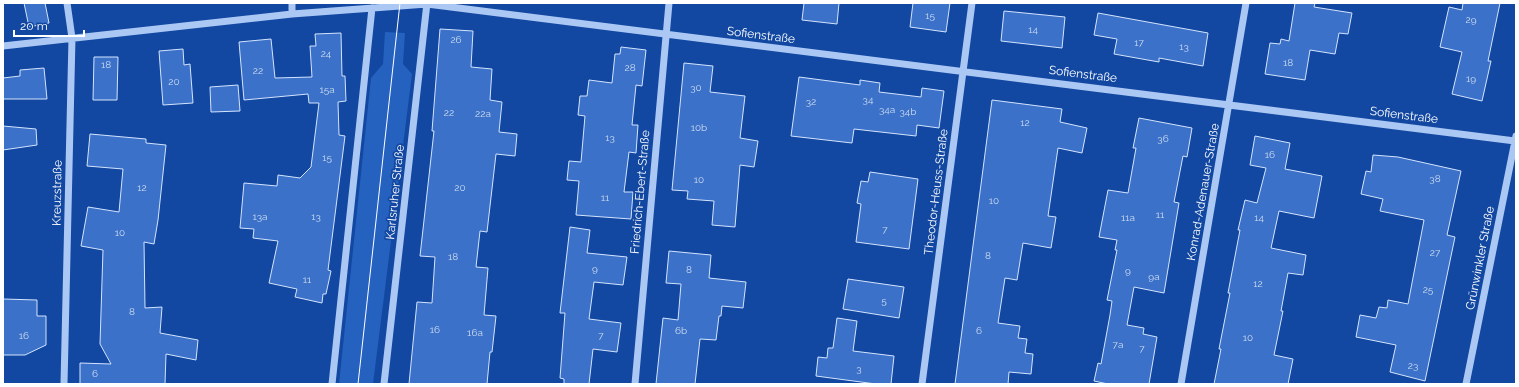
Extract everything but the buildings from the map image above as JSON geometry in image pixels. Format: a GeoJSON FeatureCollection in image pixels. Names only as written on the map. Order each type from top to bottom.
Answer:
{"type":"FeatureCollection","features":[{"type":"Feature","properties":{"kind":"street","name":"Kreuzstraße"},"geometry":{"type":"LineString","coordinates":[[64,384],[72,38],[67,3]]}},
{"type":"Feature","properties":{"kind":"street"},"geometry":{"type":"LineString","coordinates":[[292,3],[292,14]]}},
{"type":"Feature","properties":{"kind":"street","name":"Friedrich-Ebert-Straße"},"geometry":{"type":"LineString","coordinates":[[635,384],[664,34],[669,3]]}},
{"type":"Feature","properties":{"kind":"street","name":"Theodor-Heuss-Straße"},"geometry":{"type":"LineString","coordinates":[[922,384],[972,3]]}},
{"type":"Feature","properties":{"kind":"street","name":"Konrad-Adenauer-Straße"},"geometry":{"type":"LineString","coordinates":[[1181,384],[1230,104],[1246,3]]}},
{"type":"Feature","properties":{"kind":"street","name":"Sofienstraße"},"geometry":{"type":"LineString","coordinates":[[3,46],[292,14],[427,4],[1516,138]]}},
{"type":"Feature","properties":{"kind":"street","name":"Karlsruher Straße"},"geometry":{"type":"LineString","coordinates":[[384,384],[427,4]]}},
{"type":"Feature","properties":{"kind":"street"},"geometry":{"type":"LineString","coordinates":[[332,384],[372,8]]}},
{"type":"Feature","properties":{"kind":"street","name":"Grünwinkler Straße"},"geometry":{"type":"LineString","coordinates":[[1466,384],[1516,138]]}},
{"type":"Feature","properties":{"kind":"shaded area"},"geometry":{"type":"Polygon","coordinates":[[[385,32],[405,33],[403,64],[412,74],[373,384],[339,384],[371,78],[383,64],[385,32]]]}},
{"type":"Feature","properties":{"kind":"tram line"},"geometry":{"type":"LineString","coordinates":[[358,384],[400,3]]}}]}
